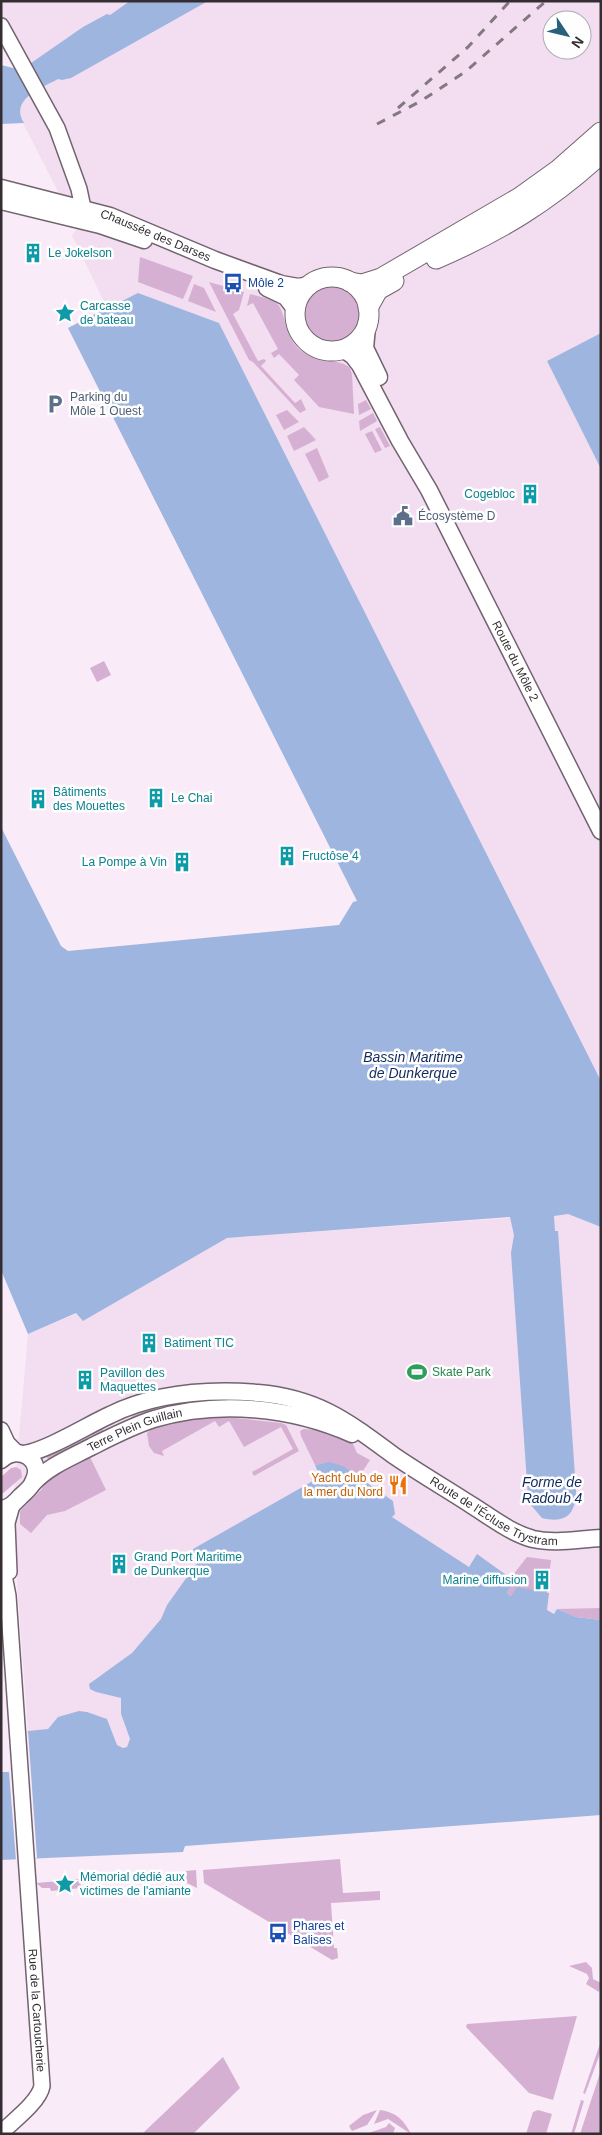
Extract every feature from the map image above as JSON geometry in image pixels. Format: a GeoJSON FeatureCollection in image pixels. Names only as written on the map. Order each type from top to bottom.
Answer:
{"type":"FeatureCollection","features":[{"type":"Feature","properties":{"kind":"main road"},"geometry":{"type":"LineString","coordinates":[[601,132],[552,175],[509,204],[381,278],[362,284],[339,278],[327,278],[310,285],[300,296],[296,310],[298,328],[310,344],[324,350],[342,349],[356,342],[367,327],[368,308],[373,297],[382,288],[429,262],[524,215],[567,183],[601,154]]}},
{"type":"Feature","properties":{"kind":"main road","name":"Chaussée des Darses"},"geometry":{"type":"LineString","coordinates":[[1,188],[29,202]]}},
{"type":"Feature","properties":{"kind":"main road","name":"Chaussée des Darses"},"geometry":{"type":"LineString","coordinates":[[1,201],[29,202],[83,215],[127,222],[215,260],[281,284],[298,287],[310,285]]}},
{"type":"Feature","properties":{"kind":"main road","name":"Chaussée des Darses"},"geometry":{"type":"LineString","coordinates":[[83,215],[215,270],[278,292],[289,300],[296,310]]}},
{"type":"Feature","properties":{"kind":"main road"},"geometry":{"type":"LineString","coordinates":[[350,282],[363,294],[368,308]]}},
{"type":"Feature","properties":{"kind":"main road","name":"Route du Môle 2"},"geometry":{"type":"LineString","coordinates":[[367,327],[365,343],[367,352],[412,443],[430,490],[601,831]]}},
{"type":"Feature","properties":{"kind":"main road","name":"Route du Môle 2"},"geometry":{"type":"LineString","coordinates":[[342,349],[353,356],[360,365],[402,446],[430,490]]}},
{"type":"Feature","properties":{"kind":"main road","name":"Terre Plein Guillain"},"geometry":{"type":"LineString","coordinates":[[14,1455],[40,1449],[116,1412],[143,1402],[191,1393],[243,1392]]}},
{"type":"Feature","properties":{"kind":"main road","name":"Route de l'Écluse Trystram"},"geometry":{"type":"LineString","coordinates":[[243,1392],[295,1398],[316,1405],[359,1429],[394,1455],[523,1536],[551,1541],[601,1538]]}},
{"type":"Feature","properties":{"kind":"main road","name":"Terre Plein Guillain"},"geometry":{"type":"LineString","coordinates":[[6,1507],[50,1468],[147,1422],[188,1411],[249,1409]]}},
{"type":"Feature","properties":{"kind":"main road","name":"Route de l'Écluse Trystram"},"geometry":{"type":"LineString","coordinates":[[249,1409],[294,1415],[316,1421],[352,1434],[394,1455]]}},
{"type":"Feature","properties":{"kind":"main road"},"geometry":{"type":"LineString","coordinates":[[14,1455],[32,1460],[36,1476],[33,1483]]}},
{"type":"Feature","properties":{"kind":"street"},"geometry":{"type":"LineString","coordinates":[[1,26],[60,134],[68,165],[79,189],[83,215]]}},
{"type":"Feature","properties":{"kind":"street"},"geometry":{"type":"LineString","coordinates":[[1,1430],[14,1455]]}},
{"type":"Feature","properties":{"kind":"street"},"geometry":{"type":"LineString","coordinates":[[6,1507],[9,1560],[8,1596]]}},
{"type":"Feature","properties":{"kind":"street"},"geometry":{"type":"LineString","coordinates":[[1,1560],[8,1596]]}},
{"type":"Feature","properties":{"kind":"street","name":"Rue de la Cartoucherie"},"geometry":{"type":"LineString","coordinates":[[1,2132],[35,2100],[41,2092],[42,2086],[8,1596]]}},
{"type":"Feature","properties":{"kind":"shaded area"},"geometry":{"type":"Polygon","coordinates":[[[1,1],[601,1],[601,333],[547,361],[601,469],[601,1081],[219,323],[107,308],[72,235],[77,229],[21,119],[19,110],[21,103],[32,94],[1,47],[1,1]]]}},
{"type":"Feature","properties":{"kind":"shaded area"},"geometry":{"type":"Polygon","coordinates":[[[140,257],[193,276],[183,299],[138,282],[140,257]]]}},
{"type":"Feature","properties":{"kind":"shaded area"},"geometry":{"type":"Polygon","coordinates":[[[209,282],[244,292],[239,310],[233,314],[258,361],[264,359],[266,361],[261,366],[295,403],[301,399],[306,410],[300,413],[249,360],[209,282]]]}},
{"type":"Feature","properties":{"kind":"shaded area"},"geometry":{"type":"Polygon","coordinates":[[[194,284],[204,288],[216,312],[188,301],[194,284]]]}},
{"type":"Feature","properties":{"kind":"shaded area"},"geometry":{"type":"Polygon","coordinates":[[[333,284],[350,289],[358,297],[363,314],[358,331],[350,339],[333,344],[316,339],[308,331],[303,314],[308,297],[316,289],[333,284]]]}},
{"type":"Feature","properties":{"kind":"shaded area"},"geometry":{"type":"Polygon","coordinates":[[[250,294],[276,303],[282,312],[291,339],[303,352],[309,356],[341,363],[350,368],[354,414],[319,407],[294,380],[299,375],[279,354],[274,358],[271,353],[278,349],[253,303],[247,306],[250,294]]]}},
{"type":"Feature","properties":{"kind":"shaded area"},"geometry":{"type":"Polygon","coordinates":[[[366,400],[371,409],[359,415],[358,404],[366,400]]]}},
{"type":"Feature","properties":{"kind":"shaded area"},"geometry":{"type":"Polygon","coordinates":[[[287,410],[299,422],[284,430],[276,415],[287,410]]]}},
{"type":"Feature","properties":{"kind":"shaded area"},"geometry":{"type":"Polygon","coordinates":[[[373,413],[377,421],[360,431],[359,421],[373,413]]]}},
{"type":"Feature","properties":{"kind":"shaded area"},"geometry":{"type":"Polygon","coordinates":[[[304,427],[316,440],[294,451],[287,436],[304,427]]]}},
{"type":"Feature","properties":{"kind":"shaded area"},"geometry":{"type":"Polygon","coordinates":[[[380,427],[390,446],[385,448],[375,429],[380,427]]]}},
{"type":"Feature","properties":{"kind":"shaded area"},"geometry":{"type":"Polygon","coordinates":[[[372,431],[382,450],[375,453],[365,434],[372,431]]]}},
{"type":"Feature","properties":{"kind":"shaded area"},"geometry":{"type":"Polygon","coordinates":[[[317,448],[329,477],[319,482],[305,454],[317,448]]]}},
{"type":"Feature","properties":{"kind":"shaded area"},"geometry":{"type":"Polygon","coordinates":[[[104,661],[111,675],[97,682],[90,668],[104,661]]]}},
{"type":"Feature","properties":{"kind":"shaded area"},"geometry":{"type":"Polygon","coordinates":[[[568,1214],[601,1227],[601,1620],[554,1614],[546,1610],[549,1593],[517,1587],[509,1577],[478,1555],[469,1567],[392,1517],[393,1501],[343,1466],[194,1549],[198,1563],[167,1605],[161,1619],[132,1653],[113,1669],[94,1679],[96,1692],[121,1698],[121,1714],[130,1740],[127,1747],[123,1748],[117,1745],[107,1719],[87,1712],[58,1717],[48,1729],[28,1731],[12,1515],[28,1334],[77,1313],[83,1321],[227,1238],[568,1214]]]}},
{"type":"Feature","properties":{"kind":"shaded area"},"geometry":{"type":"Polygon","coordinates":[[[170,1399],[232,1400],[231,1402],[133,1420],[131,1412],[170,1399]]]}},
{"type":"Feature","properties":{"kind":"shaded area"},"geometry":{"type":"Polygon","coordinates":[[[227,1417],[286,1425],[299,1451],[254,1476],[252,1472],[293,1449],[281,1427],[244,1447],[229,1421],[219,1427],[215,1421],[162,1451],[164,1456],[154,1453],[149,1446],[147,1433],[162,1425],[184,1420],[227,1417]]]}},
{"type":"Feature","properties":{"kind":"shaded area"},"geometry":{"type":"Polygon","coordinates":[[[100,1423],[106,1436],[50,1464],[44,1450],[100,1423]]]}},
{"type":"Feature","properties":{"kind":"shaded area"},"geometry":{"type":"Polygon","coordinates":[[[304,1429],[320,1430],[353,1444],[357,1453],[370,1460],[359,1477],[338,1465],[328,1463],[315,1465],[301,1436],[300,1431],[304,1429]]]}},
{"type":"Feature","properties":{"kind":"shaded area"},"geometry":{"type":"Polygon","coordinates":[[[90,1457],[106,1490],[65,1511],[47,1515],[31,1533],[20,1524],[20,1511],[41,1490],[47,1479],[90,1457]]]}},
{"type":"Feature","properties":{"kind":"shaded area"},"geometry":{"type":"Polygon","coordinates":[[[16,1467],[21,1470],[22,1477],[1,1495],[1,1477],[11,1468],[16,1467]]]}},
{"type":"Feature","properties":{"kind":"shaded area"},"geometry":{"type":"Polygon","coordinates":[[[527,1557],[551,1560],[547,1593],[511,1596],[507,1593],[512,1584],[509,1577],[512,1579],[514,1577],[512,1576],[527,1557]]]}},
{"type":"Feature","properties":{"kind":"shaded area"},"geometry":{"type":"Polygon","coordinates":[[[601,1608],[601,1620],[576,1617],[557,1609],[601,1608]]]}},
{"type":"Feature","properties":{"kind":"shaded area"},"geometry":{"type":"Polygon","coordinates":[[[340,1859],[343,1893],[380,1891],[380,1900],[331,1903],[334,1948],[337,1948],[338,1958],[332,1960],[204,1883],[203,1870],[340,1859]]]}},
{"type":"Feature","properties":{"kind":"shaded area"},"geometry":{"type":"Polygon","coordinates":[[[196,1870],[197,1888],[187,1883],[186,1871],[196,1870]]]}},
{"type":"Feature","properties":{"kind":"shaded area"},"geometry":{"type":"Polygon","coordinates":[[[80,1879],[81,1888],[51,1891],[50,1888],[42,1888],[36,1883],[59,1881],[64,1889],[69,1888],[69,1880],[80,1879]]]}},
{"type":"Feature","properties":{"kind":"shaded area"},"geometry":{"type":"Polygon","coordinates":[[[586,1962],[592,1968],[593,1979],[601,1983],[599,1992],[586,1984],[589,1978],[587,1974],[569,1966],[586,1962]]]}},
{"type":"Feature","properties":{"kind":"shaded area"},"geometry":{"type":"Polygon","coordinates":[[[577,2016],[553,2100],[529,2093],[466,2027],[467,2024],[577,2016]]]}},
{"type":"Feature","properties":{"kind":"shaded area"},"geometry":{"type":"Polygon","coordinates":[[[601,2041],[601,2051],[585,2094],[583,2093],[601,2041]]]}},
{"type":"Feature","properties":{"kind":"shaded area"},"geometry":{"type":"Polygon","coordinates":[[[223,2057],[240,2088],[193,2134],[142,2134],[223,2057]]]}},
{"type":"Feature","properties":{"kind":"shaded area"},"geometry":{"type":"Polygon","coordinates":[[[601,2070],[601,2134],[580,2134],[601,2070]]]}},
{"type":"Feature","properties":{"kind":"shaded area"},"geometry":{"type":"Polygon","coordinates":[[[581,2100],[584,2101],[574,2134],[571,2134],[581,2100]]]}},
{"type":"Feature","properties":{"kind":"shaded area"},"geometry":{"type":"Polygon","coordinates":[[[377,2110],[367,2125],[352,2131],[349,2126],[363,2115],[377,2110]]]}},
{"type":"Feature","properties":{"kind":"shaded area"},"geometry":{"type":"Polygon","coordinates":[[[380,2110],[391,2113],[399,2118],[411,2134],[388,2119],[374,2124],[380,2110]]]}},
{"type":"Feature","properties":{"kind":"shaded area"},"geometry":{"type":"Polygon","coordinates":[[[538,2110],[552,2114],[546,2134],[526,2134],[533,2112],[538,2110]]]}},
{"type":"Feature","properties":{"kind":"shaded area"},"geometry":{"type":"Polygon","coordinates":[[[389,2123],[395,2128],[393,2134],[366,2134],[386,2127],[389,2123]]]}},
{"type":"Feature","properties":{"kind":"water"},"geometry":{"type":"Polygon","coordinates":[[[130,1],[208,1],[71,78],[58,79],[29,95],[21,107],[20,115],[24,123],[1,124],[1,65],[21,70],[83,27],[107,14],[110,15],[130,1]]]}},
{"type":"Feature","properties":{"kind":"water","name":"Bassin Maritime de Dunkerque"},"geometry":{"type":"Polygon","coordinates":[[[138,293],[219,323],[601,1081],[601,1227],[568,1214],[554,1216],[555,1231],[558,1231],[576,1490],[572,1511],[563,1518],[550,1520],[542,1518],[530,1504],[528,1497],[511,1253],[514,1235],[510,1217],[227,1238],[83,1321],[76,1313],[28,1334],[1,1270],[1,827],[61,946],[68,951],[339,925],[353,902],[357,901],[68,328],[99,312],[102,308],[108,308],[138,293]]]}},
{"type":"Feature","properties":{"kind":"water"},"geometry":{"type":"Polygon","coordinates":[[[601,333],[601,469],[547,361],[601,333]]]}},
{"type":"Feature","properties":{"kind":"water"},"geometry":{"type":"Polygon","coordinates":[[[329,1462],[343,1466],[393,1501],[395,1514],[392,1517],[469,1567],[477,1554],[509,1577],[512,1584],[507,1593],[511,1596],[517,1587],[549,1593],[547,1610],[554,1614],[557,1609],[576,1617],[601,1620],[601,1815],[185,1846],[183,1852],[1,1860],[1,1772],[9,1772],[28,1731],[48,1729],[58,1717],[79,1711],[87,1712],[107,1719],[117,1745],[123,1748],[127,1747],[130,1739],[121,1714],[121,1698],[96,1692],[90,1689],[89,1684],[132,1653],[161,1619],[167,1605],[197,1563],[193,1549],[320,1477],[315,1465],[329,1462]]]}},
{"type":"Feature","properties":{"kind":"pier"},"geometry":{"type":"Polygon","coordinates":[[[28,1731],[37,1858],[16,1860],[9,1772],[28,1731]]]}},
{"type":"Feature","properties":{"kind":"railway"},"geometry":{"type":"LineString","coordinates":[[398,108],[468,47],[510,1]]}},
{"type":"Feature","properties":{"kind":"railway"},"geometry":{"type":"LineString","coordinates":[[377,124],[421,101],[465,72],[546,1]]}},
{"type":"Feature","properties":{"kind":"place","name":"Le Jokelson"},"geometry":{"type":"Point","coordinates":[33,253]}},
{"type":"Feature","properties":{"kind":"place","name":"Môle 2"},"geometry":{"type":"Point","coordinates":[233,283]}},
{"type":"Feature","properties":{"kind":"place","name":"Carcasse de bateau"},"geometry":{"type":"Point","coordinates":[65,313]}},
{"type":"Feature","properties":{"kind":"place","name":"Parking du Môle 1 Ouest"},"geometry":{"type":"Point","coordinates":[55,404]}},
{"type":"Feature","properties":{"kind":"place","name":"Cogebloc"},"geometry":{"type":"Point","coordinates":[530,494]}},
{"type":"Feature","properties":{"kind":"place","name":"Écosystème D"},"geometry":{"type":"Point","coordinates":[403,516]}},
{"type":"Feature","properties":{"kind":"place","name":"Le Chai"},"geometry":{"type":"Point","coordinates":[156,798]}},
{"type":"Feature","properties":{"kind":"place","name":"Bâtiments des Mouettes"},"geometry":{"type":"Point","coordinates":[38,799]}},
{"type":"Feature","properties":{"kind":"place","name":"Fructôse 4"},"geometry":{"type":"Point","coordinates":[287,856]}},
{"type":"Feature","properties":{"kind":"place","name":"La Pompe à Vin"},"geometry":{"type":"Point","coordinates":[182,862]}},
{"type":"Feature","properties":{"kind":"place","name":"Batiment TIC"},"geometry":{"type":"Point","coordinates":[149,1343]}},
{"type":"Feature","properties":{"kind":"place","name":"Skate Park"},"geometry":{"type":"Point","coordinates":[417,1372]}},
{"type":"Feature","properties":{"kind":"place","name":"Pavillon des Maquettes"},"geometry":{"type":"Point","coordinates":[85,1380]}},
{"type":"Feature","properties":{"kind":"place","name":"Yacht club de la mer du Nord"},"geometry":{"type":"Point","coordinates":[398,1485]}},
{"type":"Feature","properties":{"kind":"place","name":"Grand Port Maritime de Dunkerque"},"geometry":{"type":"Point","coordinates":[119,1564]}},
{"type":"Feature","properties":{"kind":"place","name":"Marine diffusion"},"geometry":{"type":"Point","coordinates":[542,1580]}},
{"type":"Feature","properties":{"kind":"place","name":"Mémorial dédié aux victimes de l'amiante"},"geometry":{"type":"Point","coordinates":[65,1884]}},
{"type":"Feature","properties":{"kind":"place","name":"Phares et Balises"},"geometry":{"type":"Point","coordinates":[278,1933]}},
{"type":"Feature","properties":{"kind":"water label","name":"Forme de Radoub 4"},"geometry":{"type":"Point","coordinates":[552,1490]}}]}
